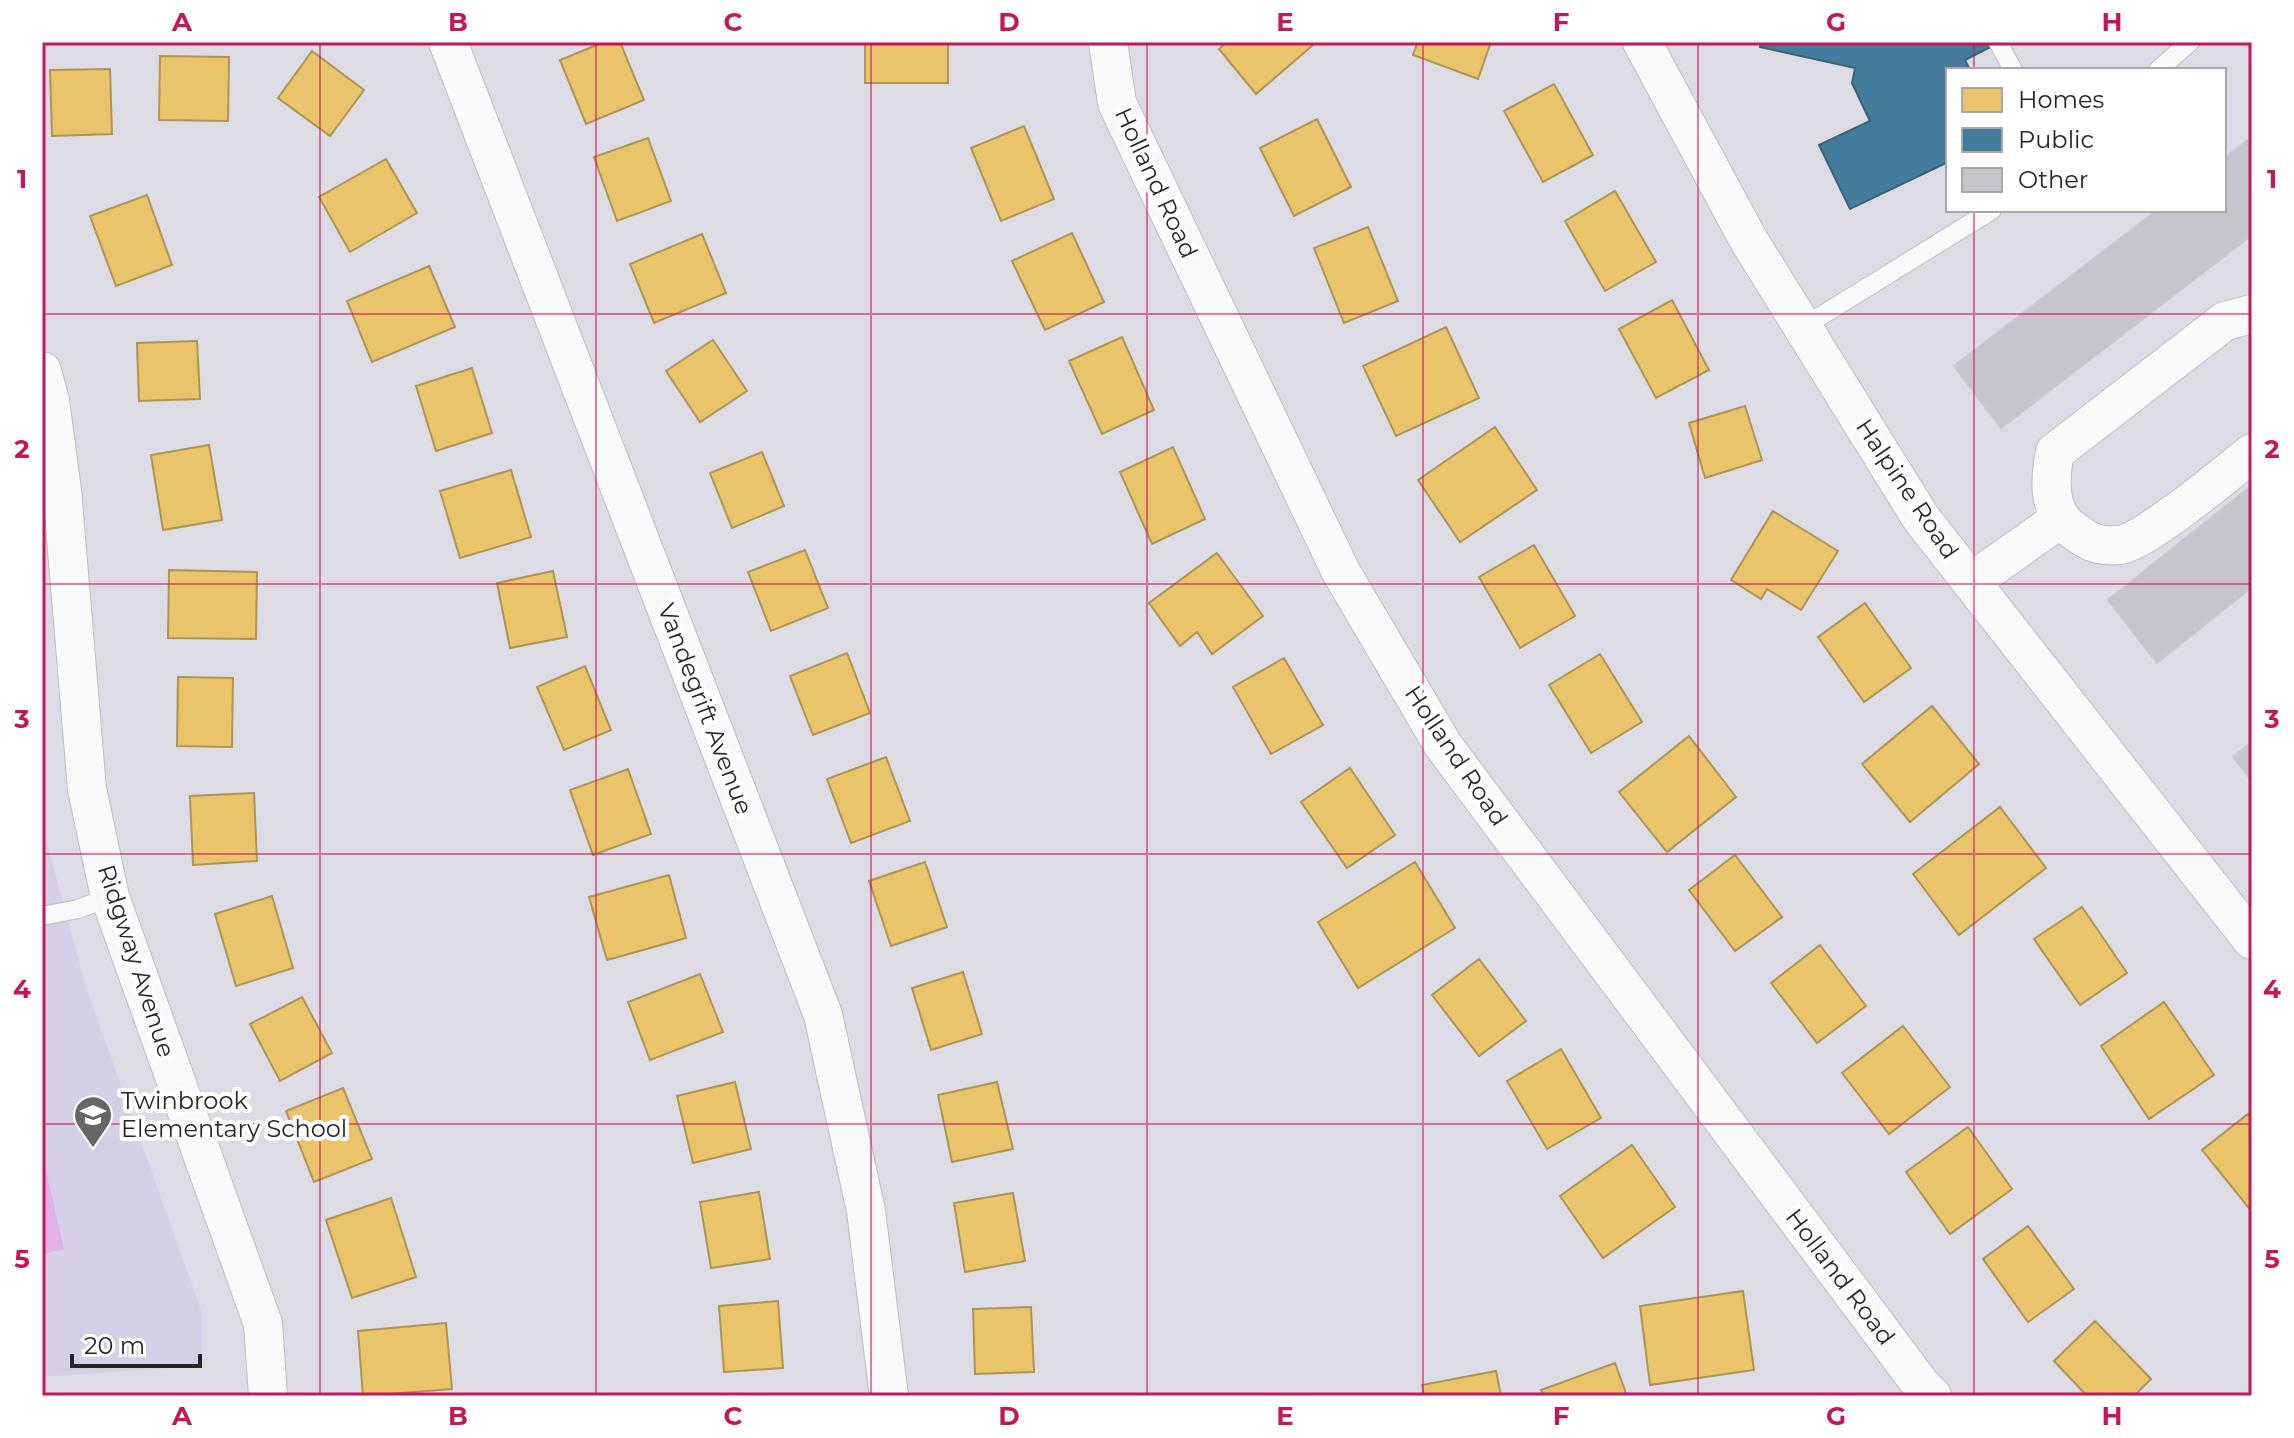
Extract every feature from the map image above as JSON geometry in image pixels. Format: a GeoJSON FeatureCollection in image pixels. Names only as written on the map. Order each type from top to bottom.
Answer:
{"type":"FeatureCollection","features":[{"type":"Feature","properties":{"kind":"street","name":"Vandegrift Avenue"},"geometry":{"type":"LineString","coordinates":[[448,42],[823,1015],[866,1211],[889,1396]]}},
{"type":"Feature","properties":{"kind":"street","name":"Holland Road"},"geometry":{"type":"LineString","coordinates":[[1108,42],[1117,103],[1341,572],[1443,745],[1918,1392]]}},
{"type":"Feature","properties":{"kind":"street","name":"Halpine Road"},"geometry":{"type":"LineString","coordinates":[[1642,42],[1748,239],[1921,518],[2252,940]]}},
{"type":"Feature","properties":{"kind":"street"},"geometry":{"type":"LineString","coordinates":[[2252,314],[2225,321],[2055,452],[2049,481],[2060,519],[2089,543],[2123,545],[2179,511],[2252,453]]}},
{"type":"Feature","properties":{"kind":"street","name":"Ridgway Avenue"},"geometry":{"type":"LineString","coordinates":[[42,371],[50,401],[52,492],[87,789],[110,897],[263,1324],[268,1396]]}},
{"type":"Feature","properties":{"kind":"street"},"geometry":{"type":"LineString","coordinates":[[1971,582],[2060,519]]}},
{"type":"Feature","properties":{"kind":"lane"},"geometry":{"type":"LineString","coordinates":[[1998,42],[2012,68]]}},
{"type":"Feature","properties":{"kind":"lane"},"geometry":{"type":"LineString","coordinates":[[2160,68],[2190,42]]}},
{"type":"Feature","properties":{"kind":"lane"},"geometry":{"type":"LineString","coordinates":[[1803,327],[1989,212]]}},
{"type":"Feature","properties":{"kind":"lane"},"geometry":{"type":"LineString","coordinates":[[42,916],[78,909],[110,897]]}},
{"type":"Feature","properties":{"kind":"shaded area","name":"Twinbrook Elementary School"},"geometry":{"type":"Polygon","coordinates":[[[42,824],[85,984],[202,1313],[202,1366],[42,1377],[42,824]]]}},
{"type":"Feature","properties":{"kind":"shaded area"},"geometry":{"type":"Polygon","coordinates":[[[42,1153],[64,1249],[42,1254],[42,1153]]]}},
{"type":"Feature","properties":{"kind":"building: Homes"},"geometry":{"type":"Polygon","coordinates":[[[604,42],[620,42],[644,100],[586,124],[560,60],[604,42]]]}},
{"type":"Feature","properties":{"kind":"building: Homes"},"geometry":{"type":"Polygon","coordinates":[[[865,42],[948,42],[948,83],[865,83],[865,42]]]}},
{"type":"Feature","properties":{"kind":"building: Homes"},"geometry":{"type":"Polygon","coordinates":[[[1227,42],[1311,42],[1313,45],[1256,94],[1219,49],[1227,42]]]}},
{"type":"Feature","properties":{"kind":"building: Homes"},"geometry":{"type":"Polygon","coordinates":[[[1418,42],[1491,42],[1478,79],[1413,55],[1418,42]]]}},
{"type":"Feature","properties":{"kind":"building: Homes"},"geometry":{"type":"Polygon","coordinates":[[[312,51],[364,90],[330,136],[278,98],[312,51]]]}},
{"type":"Feature","properties":{"kind":"building: Homes"},"geometry":{"type":"Polygon","coordinates":[[[160,56],[229,57],[228,121],[159,120],[160,56]]]}},
{"type":"Feature","properties":{"kind":"building: Homes"},"geometry":{"type":"Polygon","coordinates":[[[110,69],[112,134],[52,136],[50,70],[110,69]]]}},
{"type":"Feature","properties":{"kind":"building: Homes"},"geometry":{"type":"Polygon","coordinates":[[[1554,84],[1593,155],[1543,182],[1504,111],[1554,84]]]}},
{"type":"Feature","properties":{"kind":"building: Homes"},"geometry":{"type":"Polygon","coordinates":[[[1317,119],[1351,187],[1294,216],[1260,148],[1317,119]]]}},
{"type":"Feature","properties":{"kind":"building: Homes"},"geometry":{"type":"Polygon","coordinates":[[[1024,126],[1054,199],[1001,221],[971,148],[1024,126]]]}},
{"type":"Feature","properties":{"kind":"building: Homes"},"geometry":{"type":"Polygon","coordinates":[[[648,138],[671,201],[617,221],[594,157],[648,138]]]}},
{"type":"Feature","properties":{"kind":"building: Homes"},"geometry":{"type":"Polygon","coordinates":[[[386,159],[417,213],[350,252],[319,197],[386,159]]]}},
{"type":"Feature","properties":{"kind":"building: Homes"},"geometry":{"type":"Polygon","coordinates":[[[1615,191],[1656,262],[1605,291],[1565,221],[1615,191]]]}},
{"type":"Feature","properties":{"kind":"building: Homes"},"geometry":{"type":"Polygon","coordinates":[[[147,195],[172,265],[116,286],[90,216],[147,195]]]}},
{"type":"Feature","properties":{"kind":"building: Homes"},"geometry":{"type":"Polygon","coordinates":[[[1368,227],[1398,301],[1344,323],[1314,248],[1368,227]]]}},
{"type":"Feature","properties":{"kind":"building: Homes"},"geometry":{"type":"Polygon","coordinates":[[[1072,233],[1104,302],[1045,330],[1012,261],[1072,233]]]}},
{"type":"Feature","properties":{"kind":"building: Homes"},"geometry":{"type":"Polygon","coordinates":[[[702,234],[726,293],[654,323],[630,264],[702,234]]]}},
{"type":"Feature","properties":{"kind":"building: Homes"},"geometry":{"type":"Polygon","coordinates":[[[429,266],[455,327],[372,362],[347,301],[429,266]]]}},
{"type":"Feature","properties":{"kind":"building: Homes"},"geometry":{"type":"Polygon","coordinates":[[[1672,300],[1709,370],[1656,398],[1619,329],[1672,300]]]}},
{"type":"Feature","properties":{"kind":"building: Homes"},"geometry":{"type":"Polygon","coordinates":[[[1446,327],[1479,398],[1396,436],[1363,366],[1446,327]]]}},
{"type":"Feature","properties":{"kind":"building: Homes"},"geometry":{"type":"Polygon","coordinates":[[[1122,337],[1154,410],[1102,434],[1069,361],[1122,337]]]}},
{"type":"Feature","properties":{"kind":"building: Homes"},"geometry":{"type":"Polygon","coordinates":[[[713,340],[747,391],[700,422],[666,371],[713,340]]]}},
{"type":"Feature","properties":{"kind":"building: Homes"},"geometry":{"type":"Polygon","coordinates":[[[197,341],[200,399],[139,401],[137,343],[197,341]]]}},
{"type":"Feature","properties":{"kind":"building: Homes"},"geometry":{"type":"Polygon","coordinates":[[[472,368],[492,433],[436,451],[416,386],[472,368]]]}},
{"type":"Feature","properties":{"kind":"building: Homes"},"geometry":{"type":"Polygon","coordinates":[[[1745,406],[1762,460],[1705,478],[1689,423],[1745,406]]]}},
{"type":"Feature","properties":{"kind":"building: Homes"},"geometry":{"type":"Polygon","coordinates":[[[1495,427],[1537,490],[1460,542],[1418,480],[1495,427]]]}},
{"type":"Feature","properties":{"kind":"building: Homes"},"geometry":{"type":"Polygon","coordinates":[[[209,445],[222,520],[163,530],[151,455],[209,445]]]}},
{"type":"Feature","properties":{"kind":"building: Homes"},"geometry":{"type":"Polygon","coordinates":[[[1173,447],[1205,519],[1152,544],[1120,472],[1173,447]]]}},
{"type":"Feature","properties":{"kind":"building: Homes"},"geometry":{"type":"Polygon","coordinates":[[[762,452],[784,506],[732,528],[710,473],[762,452]]]}},
{"type":"Feature","properties":{"kind":"building: Homes"},"geometry":{"type":"Polygon","coordinates":[[[511,470],[531,537],[460,558],[440,491],[511,470]]]}},
{"type":"Feature","properties":{"kind":"building: Homes"},"geometry":{"type":"Polygon","coordinates":[[[1773,511],[1838,551],[1801,610],[1767,589],[1761,599],[1731,580],[1773,511]]]}},
{"type":"Feature","properties":{"kind":"building: Homes"},"geometry":{"type":"Polygon","coordinates":[[[1534,545],[1575,616],[1520,648],[1479,577],[1534,545]]]}},
{"type":"Feature","properties":{"kind":"building: Homes"},"geometry":{"type":"Polygon","coordinates":[[[805,550],[828,608],[771,631],[748,572],[805,550]]]}},
{"type":"Feature","properties":{"kind":"building: Homes"},"geometry":{"type":"Polygon","coordinates":[[[1217,553],[1263,616],[1212,654],[1197,632],[1180,646],[1149,603],[1217,553]]]}},
{"type":"Feature","properties":{"kind":"building: Homes"},"geometry":{"type":"Polygon","coordinates":[[[169,570],[257,572],[256,639],[168,638],[169,570]]]}},
{"type":"Feature","properties":{"kind":"building: Homes"},"geometry":{"type":"Polygon","coordinates":[[[553,571],[567,637],[510,648],[497,583],[553,571]]]}},
{"type":"Feature","properties":{"kind":"building: Homes"},"geometry":{"type":"Polygon","coordinates":[[[1865,603],[1911,668],[1864,702],[1818,637],[1865,603]]]}},
{"type":"Feature","properties":{"kind":"building: Homes"},"geometry":{"type":"Polygon","coordinates":[[[847,653],[870,713],[813,735],[790,676],[847,653]]]}},
{"type":"Feature","properties":{"kind":"building: Homes"},"geometry":{"type":"Polygon","coordinates":[[[1600,654],[1642,722],[1591,753],[1549,685],[1600,654]]]}},
{"type":"Feature","properties":{"kind":"building: Homes"},"geometry":{"type":"Polygon","coordinates":[[[1284,658],[1323,725],[1271,754],[1233,687],[1284,658]]]}},
{"type":"Feature","properties":{"kind":"building: Homes"},"geometry":{"type":"Polygon","coordinates":[[[585,666],[611,730],[564,750],[537,687],[585,666]]]}},
{"type":"Feature","properties":{"kind":"building: Homes"},"geometry":{"type":"Polygon","coordinates":[[[178,677],[233,678],[232,747],[177,746],[178,677]]]}},
{"type":"Feature","properties":{"kind":"building: Homes"},"geometry":{"type":"Polygon","coordinates":[[[1932,706],[1979,764],[1910,822],[1862,764],[1932,706]]]}},
{"type":"Feature","properties":{"kind":"building: Homes"},"geometry":{"type":"Polygon","coordinates":[[[1689,736],[1736,797],[1667,852],[1619,792],[1689,736]]]}},
{"type":"Feature","properties":{"kind":"building: Homes"},"geometry":{"type":"Polygon","coordinates":[[[886,757],[910,821],[851,843],[827,779],[886,757]]]}},
{"type":"Feature","properties":{"kind":"building: Homes"},"geometry":{"type":"Polygon","coordinates":[[[1350,768],[1395,835],[1347,868],[1301,802],[1350,768]]]}},
{"type":"Feature","properties":{"kind":"building: Homes"},"geometry":{"type":"Polygon","coordinates":[[[628,769],[651,834],[593,855],[570,790],[628,769]]]}},
{"type":"Feature","properties":{"kind":"building: Homes"},"geometry":{"type":"Polygon","coordinates":[[[254,793],[257,861],[193,865],[190,796],[254,793]]]}},
{"type":"Feature","properties":{"kind":"building: Homes"},"geometry":{"type":"Polygon","coordinates":[[[2000,807],[2046,868],[1959,935],[1913,874],[2000,807]]]}},
{"type":"Feature","properties":{"kind":"building: Homes"},"geometry":{"type":"Polygon","coordinates":[[[1735,855],[1782,917],[1735,951],[1689,890],[1735,855]]]}},
{"type":"Feature","properties":{"kind":"building: Homes"},"geometry":{"type":"Polygon","coordinates":[[[925,862],[947,927],[891,946],[869,881],[925,862]]]}},
{"type":"Feature","properties":{"kind":"building: Homes"},"geometry":{"type":"Polygon","coordinates":[[[1415,862],[1455,928],[1358,988],[1318,922],[1415,862]]]}},
{"type":"Feature","properties":{"kind":"building: Homes"},"geometry":{"type":"Polygon","coordinates":[[[669,875],[686,938],[607,960],[589,897],[669,875]]]}},
{"type":"Feature","properties":{"kind":"building: Homes"},"geometry":{"type":"Polygon","coordinates":[[[272,896],[293,968],[236,986],[215,914],[272,896]]]}},
{"type":"Feature","properties":{"kind":"building: Homes"},"geometry":{"type":"Polygon","coordinates":[[[2082,907],[2127,973],[2080,1005],[2034,939],[2082,907]]]}},
{"type":"Feature","properties":{"kind":"building: Homes"},"geometry":{"type":"Polygon","coordinates":[[[1820,945],[1866,1006],[1817,1043],[1771,983],[1820,945]]]}},
{"type":"Feature","properties":{"kind":"building: Homes"},"geometry":{"type":"Polygon","coordinates":[[[1479,959],[1526,1021],[1479,1056],[1432,995],[1479,959]]]}},
{"type":"Feature","properties":{"kind":"building: Homes"},"geometry":{"type":"Polygon","coordinates":[[[963,972],[982,1034],[931,1050],[912,988],[963,972]]]}},
{"type":"Feature","properties":{"kind":"building: Homes"},"geometry":{"type":"Polygon","coordinates":[[[700,974],[723,1032],[650,1060],[628,1002],[700,974]]]}},
{"type":"Feature","properties":{"kind":"building: Homes"},"geometry":{"type":"Polygon","coordinates":[[[302,997],[332,1053],[280,1081],[250,1024],[302,997]]]}},
{"type":"Feature","properties":{"kind":"building: Homes"},"geometry":{"type":"Polygon","coordinates":[[[2164,1002],[2214,1075],[2149,1119],[2101,1046],[2164,1002]]]}},
{"type":"Feature","properties":{"kind":"building: Homes"},"geometry":{"type":"Polygon","coordinates":[[[1903,1026],[1950,1087],[1889,1134],[1842,1073],[1903,1026]]]}},
{"type":"Feature","properties":{"kind":"building: Homes"},"geometry":{"type":"Polygon","coordinates":[[[1561,1049],[1601,1118],[1547,1149],[1507,1081],[1561,1049]]]}},
{"type":"Feature","properties":{"kind":"building: Homes"},"geometry":{"type":"Polygon","coordinates":[[[735,1082],[751,1149],[693,1163],[677,1096],[735,1082]]]}},
{"type":"Feature","properties":{"kind":"building: Homes"},"geometry":{"type":"Polygon","coordinates":[[[997,1082],[1013,1149],[952,1162],[938,1095],[997,1082]]]}},
{"type":"Feature","properties":{"kind":"building: Homes"},"geometry":{"type":"Polygon","coordinates":[[[343,1088],[372,1159],[314,1182],[286,1111],[343,1088]]]}},
{"type":"Feature","properties":{"kind":"building: Homes"},"geometry":{"type":"Polygon","coordinates":[[[2248,1114],[2252,1119],[2252,1212],[2202,1150],[2248,1114]]]}},
{"type":"Feature","properties":{"kind":"building: Homes"},"geometry":{"type":"Polygon","coordinates":[[[1968,1127],[2012,1189],[1950,1234],[1906,1172],[1968,1127]]]}},
{"type":"Feature","properties":{"kind":"building: Homes"},"geometry":{"type":"Polygon","coordinates":[[[1632,1145],[1675,1207],[1603,1258],[1560,1196],[1632,1145]]]}},
{"type":"Feature","properties":{"kind":"building: Homes"},"geometry":{"type":"Polygon","coordinates":[[[759,1192],[770,1259],[711,1268],[700,1202],[759,1192]]]}},
{"type":"Feature","properties":{"kind":"building: Homes"},"geometry":{"type":"Polygon","coordinates":[[[1013,1193],[1025,1261],[965,1272],[954,1203],[1013,1193]]]}},
{"type":"Feature","properties":{"kind":"building: Homes"},"geometry":{"type":"Polygon","coordinates":[[[391,1198],[416,1277],[352,1298],[326,1220],[391,1198]]]}},
{"type":"Feature","properties":{"kind":"building: Homes"},"geometry":{"type":"Polygon","coordinates":[[[2028,1226],[2074,1289],[2028,1322],[1983,1259],[2028,1226]]]}},
{"type":"Feature","properties":{"kind":"building: Homes"},"geometry":{"type":"Polygon","coordinates":[[[1743,1291],[1754,1370],[1650,1385],[1640,1306],[1743,1291]]]}},
{"type":"Feature","properties":{"kind":"building: Homes"},"geometry":{"type":"Polygon","coordinates":[[[778,1301],[783,1368],[724,1372],[719,1306],[778,1301]]]}},
{"type":"Feature","properties":{"kind":"building: Homes"},"geometry":{"type":"Polygon","coordinates":[[[1031,1307],[1034,1372],[975,1374],[973,1309],[1031,1307]]]}},
{"type":"Feature","properties":{"kind":"building: Homes"},"geometry":{"type":"Polygon","coordinates":[[[2095,1321],[2151,1379],[2134,1396],[2087,1396],[2054,1361],[2095,1321]]]}},
{"type":"Feature","properties":{"kind":"building: Homes"},"geometry":{"type":"Polygon","coordinates":[[[446,1323],[452,1389],[363,1396],[358,1331],[446,1323]]]}},
{"type":"Feature","properties":{"kind":"building: Homes"},"geometry":{"type":"Polygon","coordinates":[[[1615,1363],[1627,1396],[1544,1396],[1541,1390],[1615,1363]]]}},
{"type":"Feature","properties":{"kind":"building: Homes"},"geometry":{"type":"Polygon","coordinates":[[[1496,1371],[1501,1396],[1424,1396],[1422,1385],[1496,1371]]]}},
{"type":"Feature","properties":{"kind":"building: Public"},"geometry":{"type":"Polygon","coordinates":[[[1761,42],[2000,42],[1965,60],[1969,68],[1946,68],[1946,163],[1850,209],[1819,145],[1870,121],[1852,83],[1855,68],[1760,47],[1761,42]]]}},
{"type":"Feature","properties":{"kind":"building: Other"},"geometry":{"type":"Polygon","coordinates":[[[2252,137],[2252,235],[2001,428],[1954,366],[2154,212],[2226,212],[2226,156],[2252,137]]]}},
{"type":"Feature","properties":{"kind":"building: Other"},"geometry":{"type":"Polygon","coordinates":[[[2252,485],[2252,587],[2157,663],[2108,600],[2252,485]]]}},
{"type":"Feature","properties":{"kind":"building: Other"},"geometry":{"type":"Polygon","coordinates":[[[2252,742],[2252,781],[2233,757],[2252,742]]]}},
{"type":"Feature","properties":{"kind":"place","name":"Twinbrook Elementary School"},"geometry":{"type":"Point","coordinates":[93,1149]}}]}
